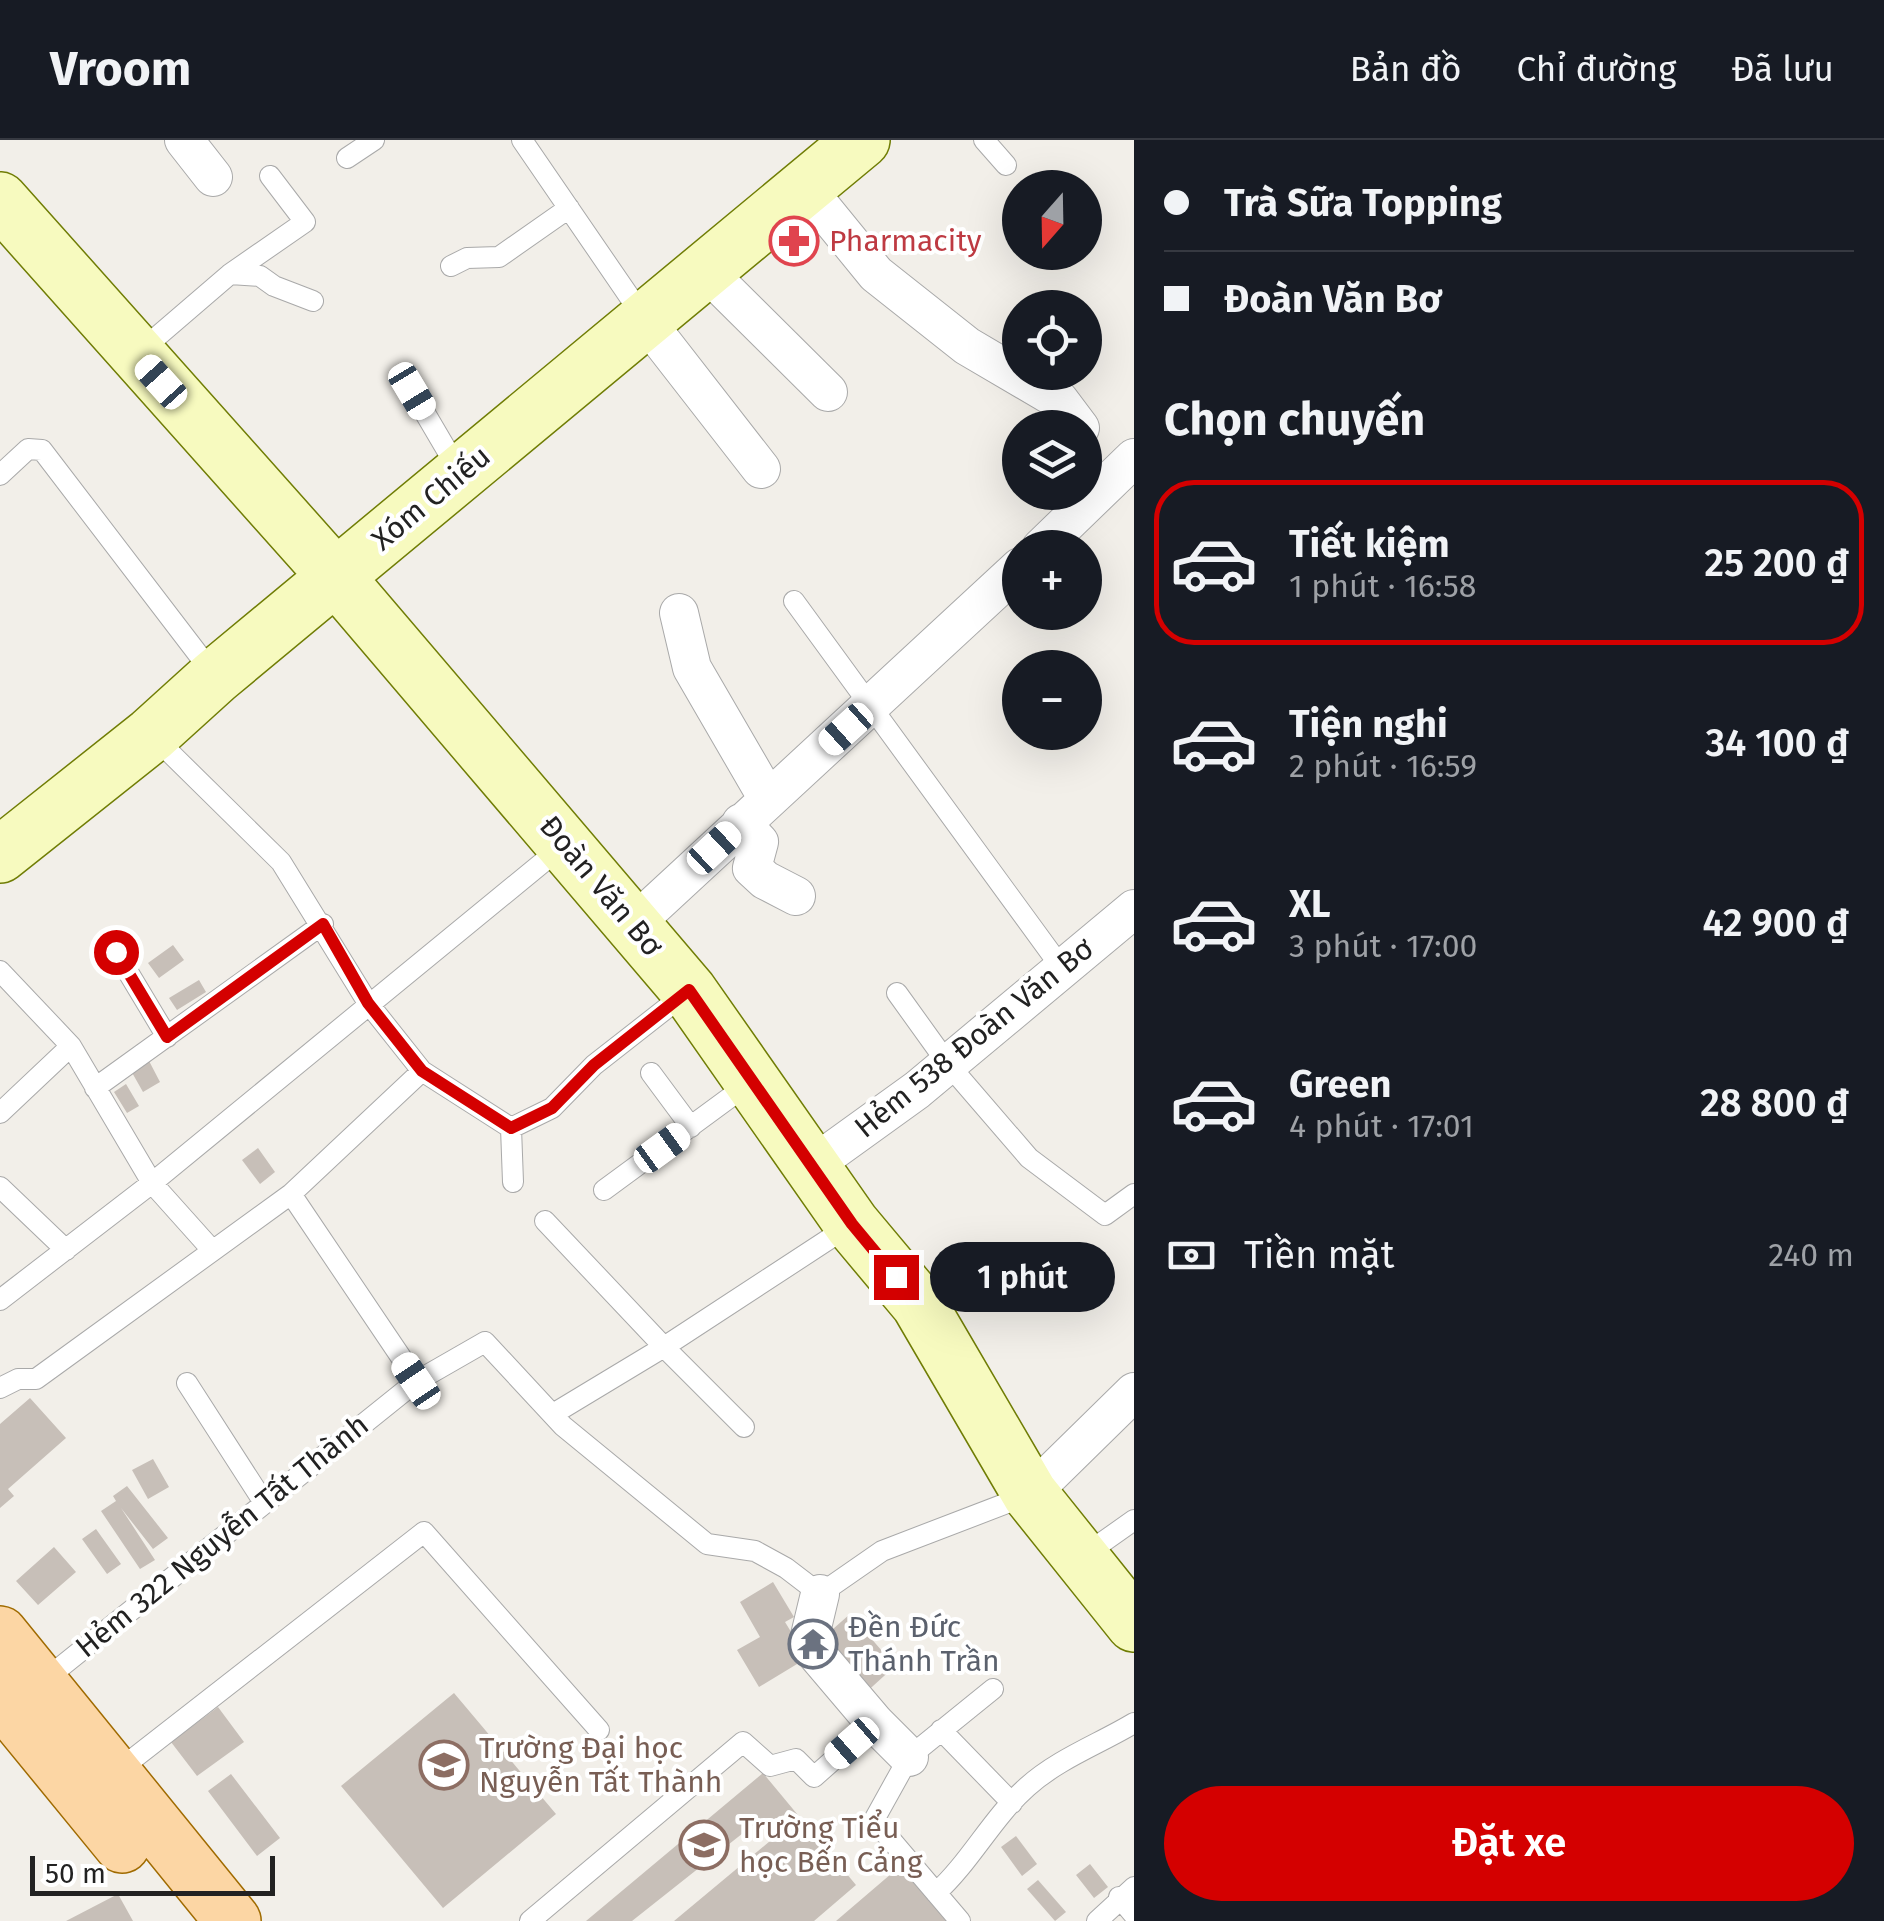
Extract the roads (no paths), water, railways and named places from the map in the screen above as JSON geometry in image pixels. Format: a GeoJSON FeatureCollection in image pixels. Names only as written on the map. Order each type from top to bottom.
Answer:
{"type":"FeatureCollection","features":[{"type":"Feature","properties":{"kind":"main road"},"geometry":{"type":"LineString","coordinates":[[0,1634],[20,1690],[184,1921]]}},
{"type":"Feature","properties":{"kind":"main road"},"geometry":{"type":"LineString","coordinates":[[20,1690],[114,1774],[233,1921]]}},
{"type":"Feature","properties":{"kind":"street"},"geometry":{"type":"LineString","coordinates":[[184,140],[213,177]]}},
{"type":"Feature","properties":{"kind":"street","name":"Xóm Chiếu"},"geometry":{"type":"LineString","coordinates":[[0,855],[151,734],[215,676],[862,140]]}},
{"type":"Feature","properties":{"kind":"street"},"geometry":{"type":"LineString","coordinates":[[805,187],[876,274],[967,346],[1059,400],[1066,410]]}},
{"type":"Feature","properties":{"kind":"street","name":"Đoàn Văn Bơ"},"geometry":{"type":"LineString","coordinates":[[0,200],[337,578],[689,990],[852,1224],[919,1304],[1030,1494],[1134,1624]]}},
{"type":"Feature","properties":{"kind":"street"},"geometry":{"type":"LineString","coordinates":[[705,270],[828,392]]}},
{"type":"Feature","properties":{"kind":"street"},"geometry":{"type":"LineString","coordinates":[[645,320],[761,469]]}},
{"type":"Feature","properties":{"kind":"street"},"geometry":{"type":"LineString","coordinates":[[1060,530],[1125,468],[1102,449]]}},
{"type":"Feature","properties":{"kind":"street"},"geometry":{"type":"LineString","coordinates":[[634,924],[1002,584]]}},
{"type":"Feature","properties":{"kind":"street"},"geometry":{"type":"LineString","coordinates":[[679,613],[692,668],[754,811],[760,842],[752,868],[796,896]]}},
{"type":"Feature","properties":{"kind":"street","name":"Hẻm 538 Đoàn Văn Bơ"},"geometry":{"type":"LineString","coordinates":[[812,1165],[917,1090],[1134,909]]}},
{"type":"Feature","properties":{"kind":"street"},"geometry":{"type":"LineString","coordinates":[[1030,1494],[1134,1392]]}},
{"type":"Feature","properties":{"kind":"street"},"geometry":{"type":"LineString","coordinates":[[820,1594],[808,1644],[909,1757]]}},
{"type":"Feature","properties":{"kind":"lane"},"geometry":{"type":"LineString","coordinates":[[347,158],[374,140]]}},
{"type":"Feature","properties":{"kind":"lane"},"geometry":{"type":"LineString","coordinates":[[522,140],[645,320]]}},
{"type":"Feature","properties":{"kind":"lane"},"geometry":{"type":"LineString","coordinates":[[984,140],[1006,165]]}},
{"type":"Feature","properties":{"kind":"lane"},"geometry":{"type":"LineString","coordinates":[[136,354],[230,274],[305,222],[270,176]]}},
{"type":"Feature","properties":{"kind":"lane"},"geometry":{"type":"LineString","coordinates":[[451,266],[467,258],[499,256],[569,208]]}},
{"type":"Feature","properties":{"kind":"lane"},"geometry":{"type":"LineString","coordinates":[[230,274],[260,276],[274,286],[313,300]]}},
{"type":"Feature","properties":{"kind":"lane"},"geometry":{"type":"LineString","coordinates":[[412,391],[460,472]]}},
{"type":"Feature","properties":{"kind":"lane"},"geometry":{"type":"LineString","coordinates":[[0,476],[28,449],[42,450],[215,676]]}},
{"type":"Feature","properties":{"kind":"lane"},"geometry":{"type":"LineString","coordinates":[[794,601],[1061,967]]}},
{"type":"Feature","properties":{"kind":"lane"},"geometry":{"type":"LineString","coordinates":[[151,734],[281,862],[323,924],[368,1003],[422,1071],[511,1128]]}},
{"type":"Feature","properties":{"kind":"lane"},"geometry":{"type":"LineString","coordinates":[[0,1300],[152,1183],[566,844]]}},
{"type":"Feature","properties":{"kind":"lane"},"geometry":{"type":"LineString","coordinates":[[95,1088],[323,924]]}},
{"type":"Feature","properties":{"kind":"lane"},"geometry":{"type":"LineString","coordinates":[[116,952],[167,1037]]}},
{"type":"Feature","properties":{"kind":"lane"},"geometry":{"type":"LineString","coordinates":[[0,971],[71,1046],[152,1183],[212,1250]]}},
{"type":"Feature","properties":{"kind":"lane"},"geometry":{"type":"LineString","coordinates":[[511,1128],[552,1108],[594,1065],[689,990]]}},
{"type":"Feature","properties":{"kind":"lane"},"geometry":{"type":"LineString","coordinates":[[897,993],[948,1064],[1029,1158],[1105,1216],[1134,1194]]}},
{"type":"Feature","properties":{"kind":"lane"},"geometry":{"type":"LineString","coordinates":[[0,1113],[71,1046]]}},
{"type":"Feature","properties":{"kind":"lane"},"geometry":{"type":"LineString","coordinates":[[0,1388],[18,1379],[36,1379],[291,1194],[422,1071]]}},
{"type":"Feature","properties":{"kind":"lane"},"geometry":{"type":"LineString","coordinates":[[650,1073],[691,1127]]}},
{"type":"Feature","properties":{"kind":"lane"},"geometry":{"type":"LineString","coordinates":[[604,1190],[753,1081]]}},
{"type":"Feature","properties":{"kind":"lane"},"geometry":{"type":"LineString","coordinates":[[511,1128],[513,1182]]}},
{"type":"Feature","properties":{"kind":"lane"},"geometry":{"type":"LineString","coordinates":[[0,1187],[66,1250]]}},
{"type":"Feature","properties":{"kind":"lane"},"geometry":{"type":"LineString","coordinates":[[291,1194],[416,1381]]}},
{"type":"Feature","properties":{"kind":"lane"},"geometry":{"type":"LineString","coordinates":[[545,1221],[744,1427]]}},
{"type":"Feature","properties":{"kind":"lane"},"geometry":{"type":"LineString","coordinates":[[852,1224],[664,1348],[553,1414],[707,1544],[755,1552],[786,1568],[820,1594],[882,1551],[1030,1494]]}},
{"type":"Feature","properties":{"kind":"lane","name":"Hẻm 322 Nguyễn Tất Thành"},"geometry":{"type":"LineString","coordinates":[[20,1690],[416,1381],[485,1342],[553,1414]]}},
{"type":"Feature","properties":{"kind":"lane"},"geometry":{"type":"LineString","coordinates":[[187,1383],[263,1502]]}},
{"type":"Feature","properties":{"kind":"lane"},"geometry":{"type":"LineString","coordinates":[[1081,1557],[1134,1520]]}},
{"type":"Feature","properties":{"kind":"lane"},"geometry":{"type":"LineString","coordinates":[[114,1774],[424,1532],[599,1730]]}},
{"type":"Feature","properties":{"kind":"lane"},"geometry":{"type":"LineString","coordinates":[[960,1921],[874,1820],[909,1757],[993,1690]]}},
{"type":"Feature","properties":{"kind":"lane"},"geometry":{"type":"LineString","coordinates":[[530,1921],[743,1742],[770,1766],[796,1759],[814,1777],[875,1723]]}},
{"type":"Feature","properties":{"kind":"lane"},"geometry":{"type":"LineString","coordinates":[[936,1893],[962,1868],[1028,1785],[1076,1753],[1134,1723]]}},
{"type":"Feature","properties":{"kind":"lane"},"geometry":{"type":"LineString","coordinates":[[941,1730],[1012,1803]]}},
{"type":"Feature","properties":{"kind":"lane"},"geometry":{"type":"LineString","coordinates":[[1096,1921],[1127,1892],[1134,1916]]}},
{"type":"Feature","properties":{"kind":"place","name":"Pharmacity"},"geometry":{"type":"Point","coordinates":[794,241]}},
{"type":"Feature","properties":{"kind":"place","name":"Đền Đức Thánh Trần"},"geometry":{"type":"Point","coordinates":[813,1644]}},
{"type":"Feature","properties":{"kind":"place","name":"Trường Đại học Nguyễn Tất Thành"},"geometry":{"type":"Point","coordinates":[444,1765]}},
{"type":"Feature","properties":{"kind":"place","name":"Trường Tiểu học Bến Cảng"},"geometry":{"type":"Point","coordinates":[704,1845]}}]}
